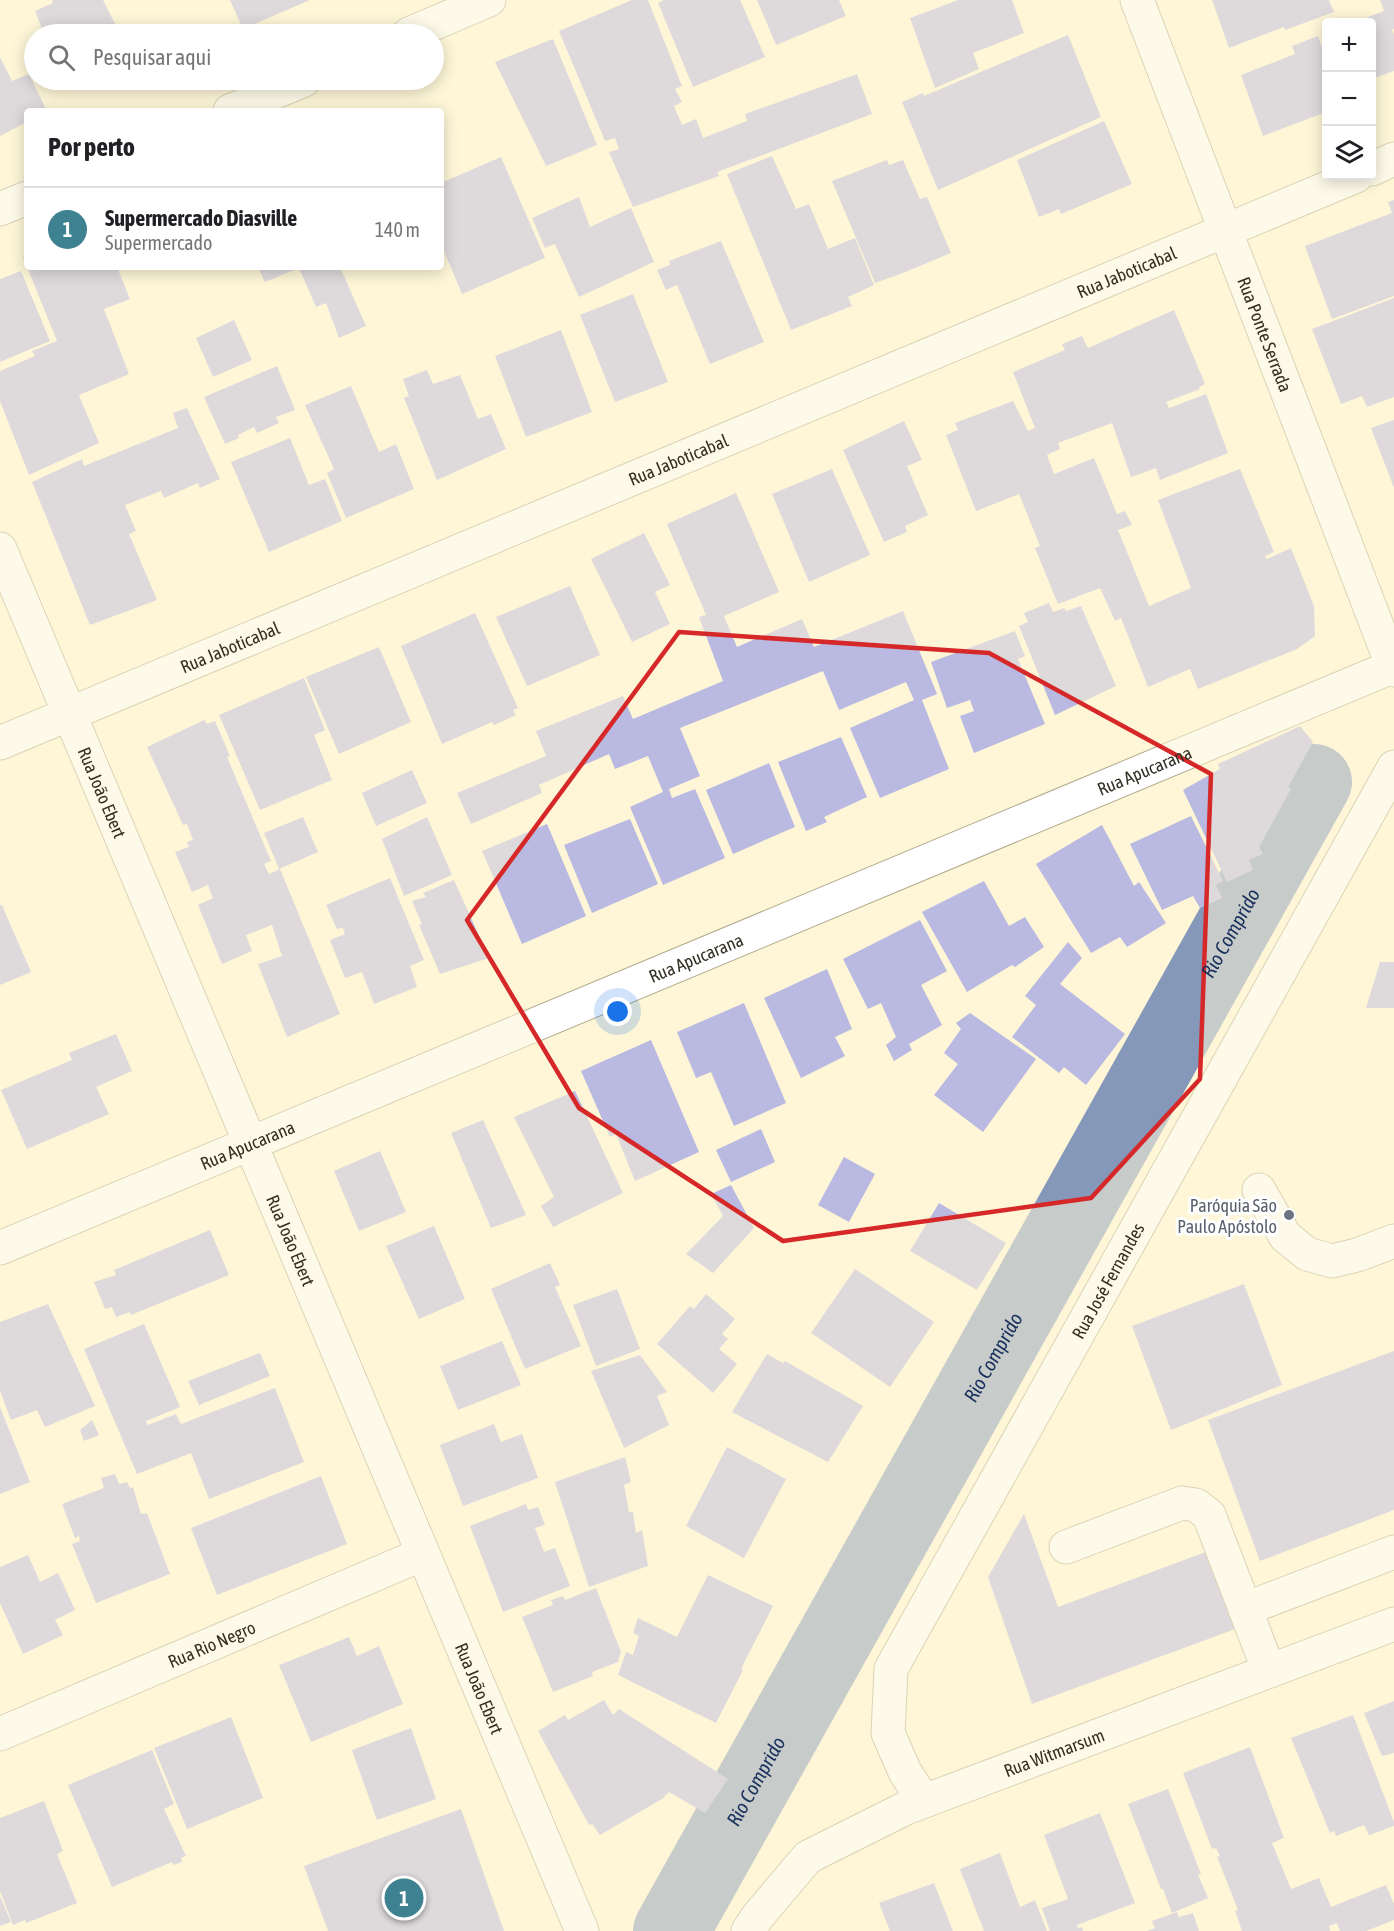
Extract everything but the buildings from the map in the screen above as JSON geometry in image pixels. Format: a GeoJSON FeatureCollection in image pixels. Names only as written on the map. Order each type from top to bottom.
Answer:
{"type":"FeatureCollection","features":[{"type":"Feature","properties":{"kind":"street"},"geometry":{"type":"LineString","coordinates":[[433,24],[489,0]]}},
{"type":"Feature","properties":{"kind":"street","name":"Rua Ponte Serrada"},"geometry":{"type":"LineString","coordinates":[[1137,0],[1394,668]]}},
{"type":"Feature","properties":{"kind":"street"},"geometry":{"type":"LineString","coordinates":[[237,108],[280,90]]}},
{"type":"Feature","properties":{"kind":"street"},"geometry":{"type":"LineString","coordinates":[[1376,167],[1394,159]]}},
{"type":"Feature","properties":{"kind":"street","name":"Rua Jaboticabal"},"geometry":{"type":"LineString","coordinates":[[0,743],[1346,180]]}},
{"type":"Feature","properties":{"kind":"street"},"geometry":{"type":"LineString","coordinates":[[0,209],[24,199]]}},
{"type":"Feature","properties":{"kind":"street","name":"Rua João Ebert"},"geometry":{"type":"LineString","coordinates":[[0,549],[582,1931]]}},
{"type":"Feature","properties":{"kind":"street","name":"Rua Apucarana"},"geometry":{"type":"LineString","coordinates":[[0,1248],[1394,668]]}},
{"type":"Feature","properties":{"kind":"street","name":"Rua José Fernandes"},"geometry":{"type":"LineString","coordinates":[[924,1802],[905,1772],[888,1733],[891,1669],[1394,767]]}},
{"type":"Feature","properties":{"kind":"street"},"geometry":{"type":"LineString","coordinates":[[1259,1190],[1285,1236],[1306,1254],[1332,1261],[1358,1255],[1394,1241]]}},
{"type":"Feature","properties":{"kind":"street"},"geometry":{"type":"LineString","coordinates":[[1066,1547],[1182,1503],[1196,1505],[1209,1515],[1269,1671]]}},
{"type":"Feature","properties":{"kind":"street"},"geometry":{"type":"LineString","coordinates":[[1245,1609],[1394,1552]]}},
{"type":"Feature","properties":{"kind":"street","name":"Rua Rio Negro"},"geometry":{"type":"LineString","coordinates":[[0,1734],[423,1554]]}},
{"type":"Feature","properties":{"kind":"street","name":"Rua Witmarsum"},"geometry":{"type":"LineString","coordinates":[[748,1931],[808,1857],[906,1808],[1394,1624]]}},
{"type":"Feature","properties":{"kind":"highlighted area"},"geometry":{"type":"Polygon","coordinates":[[[679,632],[989,653],[1211,774],[1200,1079],[1091,1198],[783,1241],[579,1108],[467,920],[679,632]]]}},
{"type":"Feature","properties":{"kind":"waterway","name":"Rio Comprido"},"geometry":{"type":"LineString","coordinates":[[671,1931],[1314,782]]}},
{"type":"Feature","properties":{"kind":"place","name":"Paróquia São Paulo Apóstolo"},"geometry":{"type":"Point","coordinates":[1289,1215]}},
{"type":"Feature","properties":{"kind":"place","name":"Supermercado Diasville"},"geometry":{"type":"Point","coordinates":[404,1898]}}]}
